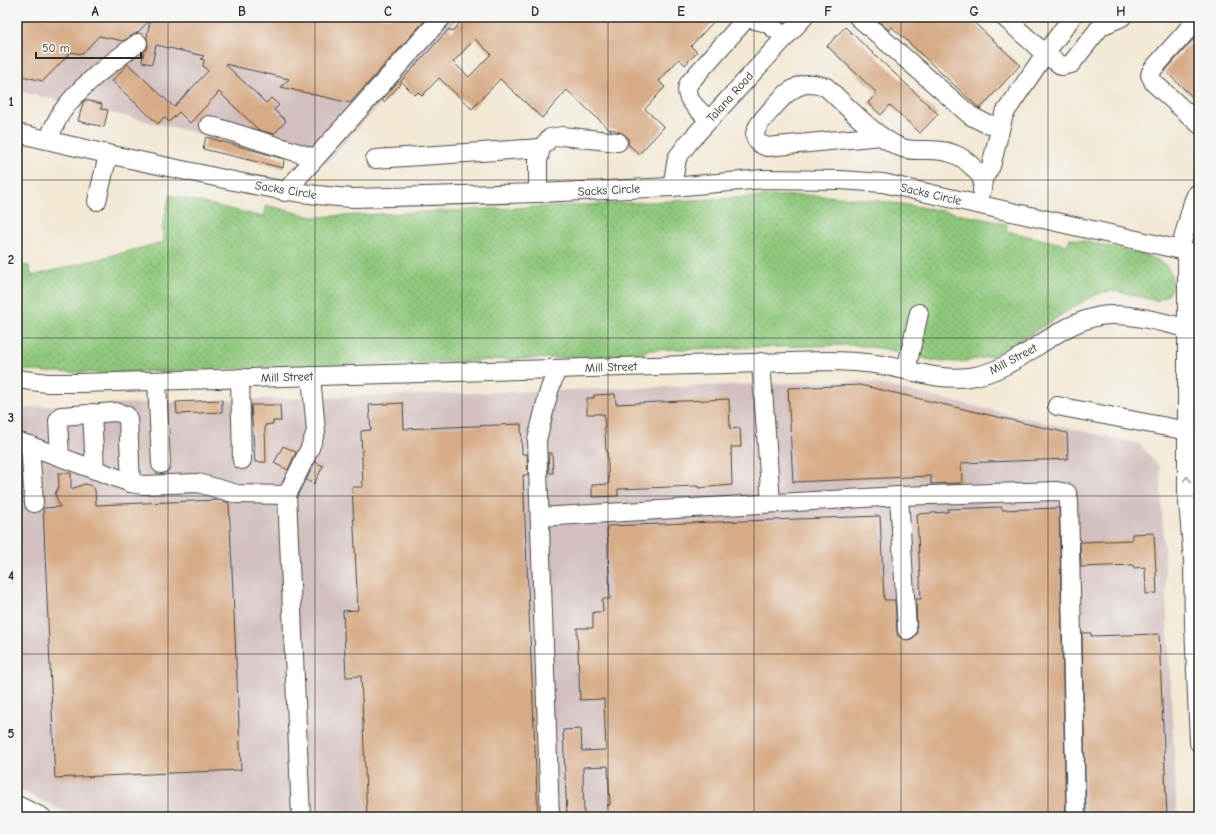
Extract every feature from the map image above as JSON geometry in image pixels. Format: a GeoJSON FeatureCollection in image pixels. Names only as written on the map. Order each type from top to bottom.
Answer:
{"type":"FeatureCollection","features":[{"type":"Feature","properties":{"kind":"street"},"geometry":{"type":"LineString","coordinates":[[285,192],[442,17]]}},
{"type":"Feature","properties":{"kind":"street","name":"Talana Road"},"geometry":{"type":"LineString","coordinates":[[672,187],[677,158],[709,120],[804,17]]}},
{"type":"Feature","properties":{"kind":"street"},"geometry":{"type":"LineString","coordinates":[[858,17],[971,116],[985,123],[1000,126]]}},
{"type":"Feature","properties":{"kind":"street"},"geometry":{"type":"LineString","coordinates":[[1004,17],[1045,54],[1062,66],[1071,64],[1095,22],[1122,17]]}},
{"type":"Feature","properties":{"kind":"street"},"geometry":{"type":"LineString","coordinates":[[979,205],[984,179],[991,166],[1004,114],[1072,17]]}},
{"type":"Feature","properties":{"kind":"street"},"geometry":{"type":"LineString","coordinates":[[1199,17],[1152,70],[1150,75],[1154,83],[1199,124]]}},
{"type":"Feature","properties":{"kind":"street"},"geometry":{"type":"LineString","coordinates":[[709,120],[687,96],[686,89],[689,83],[748,18],[766,23],[785,37]]}},
{"type":"Feature","properties":{"kind":"street"},"geometry":{"type":"LineString","coordinates":[[48,140],[60,114],[77,93],[94,76],[138,42]]}},
{"type":"Feature","properties":{"kind":"street"},"geometry":{"type":"LineString","coordinates":[[881,136],[767,147],[760,144],[756,140],[755,134],[759,123],[787,93],[802,85],[814,83],[826,87],[881,136],[901,148],[910,150],[940,150],[959,155],[971,164],[984,179]]}},
{"type":"Feature","properties":{"kind":"street"},"geometry":{"type":"LineString","coordinates":[[209,125],[315,158]]}},
{"type":"Feature","properties":{"kind":"street","name":"Sacks Circle"},"geometry":{"type":"LineString","coordinates":[[17,133],[108,155],[285,192],[353,198],[538,193],[672,187],[763,179],[840,180],[883,183],[1189,252]]}},
{"type":"Feature","properties":{"kind":"street"},"geometry":{"type":"LineString","coordinates":[[538,193],[538,161],[541,148],[550,138],[562,136],[618,142]]}},
{"type":"Feature","properties":{"kind":"street"},"geometry":{"type":"LineString","coordinates":[[375,159],[541,148]]}},
{"type":"Feature","properties":{"kind":"street"},"geometry":{"type":"LineString","coordinates":[[96,201],[108,155]]}},
{"type":"Feature","properties":{"kind":"street"},"geometry":{"type":"LineString","coordinates":[[1199,192],[1193,202],[1189,252],[1193,329],[1186,491],[1193,560],[1199,744]]}},
{"type":"Feature","properties":{"kind":"street"},"geometry":{"type":"LineString","coordinates":[[906,370],[919,313]]}},
{"type":"Feature","properties":{"kind":"street","name":"Mill Street"},"geometry":{"type":"LineString","coordinates":[[17,379],[62,383],[157,381],[524,369],[557,370],[761,362],[853,361],[882,365],[936,377],[956,378],[987,374],[1012,362],[1064,329],[1100,316],[1124,316],[1193,329]]}},
{"type":"Feature","properties":{"kind":"street"},"geometry":{"type":"LineString","coordinates":[[761,362],[771,503]]}},
{"type":"Feature","properties":{"kind":"street"},"geometry":{"type":"LineString","coordinates":[[550,817],[537,440],[549,391],[557,370]]}},
{"type":"Feature","properties":{"kind":"street"},"geometry":{"type":"LineString","coordinates":[[301,817],[287,495],[310,448],[316,431],[311,376]]}},
{"type":"Feature","properties":{"kind":"street"},"geometry":{"type":"LineString","coordinates":[[240,378],[242,460]]}},
{"type":"Feature","properties":{"kind":"street"},"geometry":{"type":"LineString","coordinates":[[157,381],[161,464]]}},
{"type":"Feature","properties":{"kind":"street"},"geometry":{"type":"LineString","coordinates":[[1057,406],[1188,431]]}},
{"type":"Feature","properties":{"kind":"street"},"geometry":{"type":"LineString","coordinates":[[60,456],[60,418],[67,415],[92,413],[116,412],[126,415],[128,419],[130,483]]}},
{"type":"Feature","properties":{"kind":"street"},"geometry":{"type":"LineString","coordinates":[[92,413],[95,470]]}},
{"type":"Feature","properties":{"kind":"street"},"geometry":{"type":"LineString","coordinates":[[34,503],[24,443],[130,483],[142,485],[198,483],[237,494],[287,495]]}},
{"type":"Feature","properties":{"kind":"street"},"geometry":{"type":"LineString","coordinates":[[540,517],[899,496],[1057,490],[1067,493],[1069,501],[1076,817]]}},
{"type":"Feature","properties":{"kind":"street"},"geometry":{"type":"LineString","coordinates":[[899,496],[907,630]]}},
{"type":"Feature","properties":{"kind":"street"},"geometry":{"type":"LineString","coordinates":[[1193,560],[1199,523]]}},
{"type":"Feature","properties":{"kind":"street"},"geometry":{"type":"LineString","coordinates":[[17,805],[42,817]]}},
{"type":"Feature","properties":{"kind":"shaded area"},"geometry":{"type":"Polygon","coordinates":[[[17,17],[460,17],[326,163],[17,91],[17,17]]]}},
{"type":"Feature","properties":{"kind":"shaded area"},"geometry":{"type":"Polygon","coordinates":[[[864,381],[1139,444],[1160,468],[1177,817],[75,817],[17,788],[17,410],[41,406],[864,381]]]}},
{"type":"Feature","properties":{"kind":"green space"},"geometry":{"type":"Polygon","coordinates":[[[170,195],[263,217],[266,205],[313,217],[802,195],[854,198],[955,213],[1007,224],[1006,231],[1067,245],[1070,238],[1133,252],[1156,259],[1163,263],[1171,273],[1172,286],[1169,294],[1157,301],[1116,291],[1103,292],[1089,298],[1008,348],[988,357],[961,362],[935,361],[885,349],[855,345],[647,350],[642,355],[103,373],[46,372],[17,369],[17,264],[29,266],[32,276],[164,242],[162,227],[170,195]]]}},
{"type":"Feature","properties":{"kind":"building"},"geometry":{"type":"Polygon","coordinates":[[[17,17],[428,17],[350,103],[281,87],[289,79],[225,64],[266,103],[271,98],[279,105],[274,110],[286,121],[274,134],[259,130],[219,92],[190,123],[179,112],[169,122],[164,117],[158,124],[112,81],[128,64],[174,107],[208,71],[203,66],[204,60],[201,59],[204,56],[156,45],[152,64],[142,62],[144,52],[148,47],[147,37],[150,20],[137,33],[123,41],[99,36],[82,54],[71,52],[43,81],[17,75],[17,17]]]}},
{"type":"Feature","properties":{"kind":"building"},"geometry":{"type":"Polygon","coordinates":[[[465,17],[718,17],[691,46],[697,52],[685,65],[679,59],[659,81],[665,87],[645,109],[664,127],[639,154],[628,144],[628,138],[624,134],[612,129],[610,130],[567,90],[542,118],[500,79],[472,109],[439,78],[422,96],[418,92],[415,95],[401,81],[449,29],[452,32],[465,17]],[[475,39],[453,62],[469,77],[491,54],[475,39]]]}},
{"type":"Feature","properties":{"kind":"building"},"geometry":{"type":"Polygon","coordinates":[[[874,17],[968,17],[1020,65],[980,109],[892,27],[889,30],[874,17]]]}},
{"type":"Feature","properties":{"kind":"building"},"geometry":{"type":"Polygon","coordinates":[[[845,27],[938,114],[920,133],[890,105],[881,115],[868,103],[877,93],[827,46],[845,27]]]}},
{"type":"Feature","properties":{"kind":"building"},"geometry":{"type":"Polygon","coordinates":[[[1199,33],[1199,103],[1165,71],[1199,33]]]}},
{"type":"Feature","properties":{"kind":"building"},"geometry":{"type":"Polygon","coordinates":[[[398,81],[401,84],[384,102],[382,100],[398,81]]]}},
{"type":"Feature","properties":{"kind":"building"},"geometry":{"type":"Polygon","coordinates":[[[85,100],[102,104],[101,109],[108,110],[104,127],[78,121],[85,100]]]}},
{"type":"Feature","properties":{"kind":"building"},"geometry":{"type":"Polygon","coordinates":[[[206,137],[284,159],[283,168],[203,149],[206,137]]]}},
{"type":"Feature","properties":{"kind":"building"},"geometry":{"type":"Polygon","coordinates":[[[860,385],[1067,433],[1068,459],[961,463],[962,483],[931,484],[931,476],[793,482],[788,388],[860,385]]]}},
{"type":"Feature","properties":{"kind":"building"},"geometry":{"type":"Polygon","coordinates":[[[615,394],[616,404],[729,399],[730,429],[740,428],[741,447],[731,447],[732,485],[698,488],[698,486],[618,489],[618,496],[592,497],[592,485],[609,484],[604,414],[587,414],[587,398],[594,398],[594,395],[615,394]]]}},
{"type":"Feature","properties":{"kind":"building"},"geometry":{"type":"Polygon","coordinates":[[[222,400],[222,412],[177,414],[176,402],[222,400]]]}},
{"type":"Feature","properties":{"kind":"building"},"geometry":{"type":"Polygon","coordinates":[[[403,403],[404,429],[521,424],[522,454],[527,454],[528,475],[523,475],[538,817],[367,817],[361,676],[346,677],[343,611],[358,610],[352,487],[363,487],[361,431],[371,430],[369,405],[403,403]]]}},
{"type":"Feature","properties":{"kind":"building"},"geometry":{"type":"Polygon","coordinates":[[[251,405],[280,405],[281,421],[273,421],[273,424],[265,425],[266,462],[255,462],[251,405]]]}},
{"type":"Feature","properties":{"kind":"building"},"geometry":{"type":"Polygon","coordinates":[[[283,446],[296,452],[288,470],[274,463],[283,446]]]}},
{"type":"Feature","properties":{"kind":"building"},"geometry":{"type":"Polygon","coordinates":[[[548,453],[552,453],[553,473],[549,473],[548,453]]]}},
{"type":"Feature","properties":{"kind":"building"},"geometry":{"type":"Polygon","coordinates":[[[315,462],[323,466],[314,484],[306,480],[315,462]]]}},
{"type":"Feature","properties":{"kind":"building"},"geometry":{"type":"Polygon","coordinates":[[[58,473],[71,473],[71,489],[85,484],[92,486],[95,490],[96,505],[219,500],[229,503],[241,770],[55,778],[43,508],[60,507],[55,494],[59,486],[58,473]]]}},
{"type":"Feature","properties":{"kind":"building"},"geometry":{"type":"Polygon","coordinates":[[[1002,507],[1002,510],[1059,508],[1066,817],[608,817],[607,805],[610,805],[608,766],[583,767],[584,817],[567,817],[563,730],[581,729],[582,751],[606,750],[604,699],[580,700],[577,628],[593,628],[593,612],[603,612],[602,599],[610,599],[607,526],[880,516],[884,600],[895,600],[898,636],[907,640],[912,639],[917,634],[916,599],[921,599],[917,514],[948,512],[948,509],[1002,507]]]}},
{"type":"Feature","properties":{"kind":"building"},"geometry":{"type":"Polygon","coordinates":[[[1154,533],[1157,593],[1146,594],[1145,567],[1134,568],[1133,565],[1081,567],[1080,542],[1132,540],[1132,534],[1154,533]]]}},
{"type":"Feature","properties":{"kind":"building"},"geometry":{"type":"Polygon","coordinates":[[[1082,633],[1091,633],[1091,636],[1159,634],[1167,817],[1086,817],[1082,633]]]}}]}
